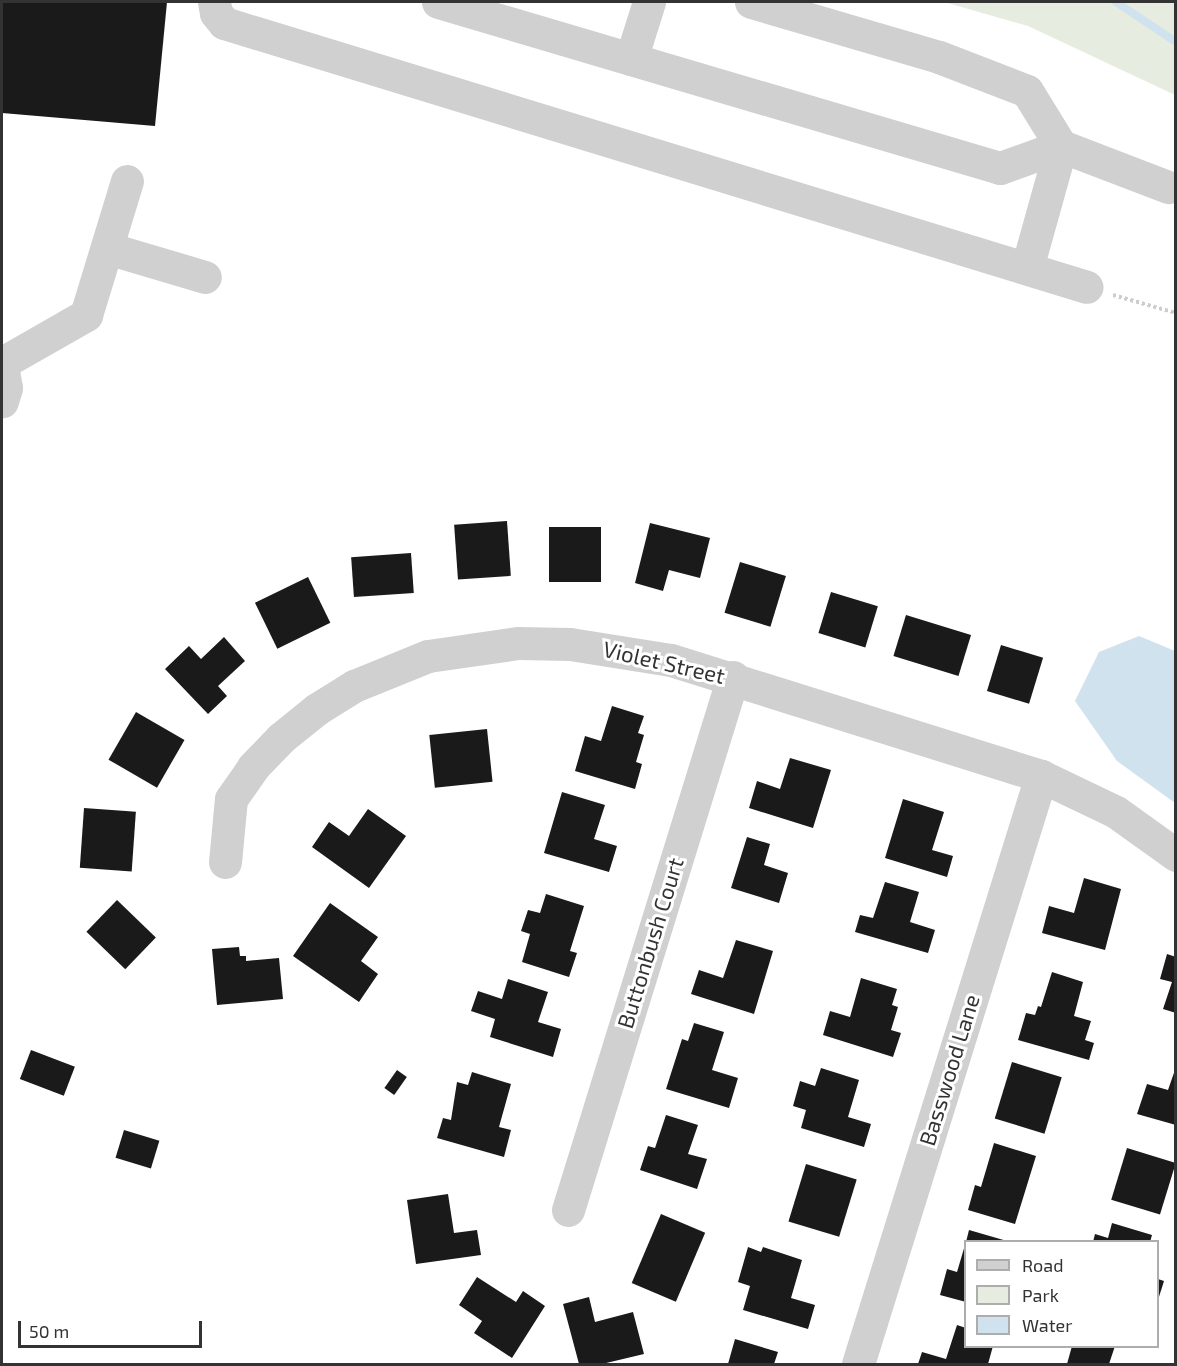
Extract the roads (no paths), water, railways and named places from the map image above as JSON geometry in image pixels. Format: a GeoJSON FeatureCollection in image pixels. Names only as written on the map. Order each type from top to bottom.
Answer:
{"type":"FeatureCollection","features":[{"type":"Feature","properties":{"kind":"street"},"geometry":{"type":"LineString","coordinates":[[214,2],[216,13],[224,23],[1087,287]]}},
{"type":"Feature","properties":{"kind":"street"},"geometry":{"type":"LineString","coordinates":[[438,2],[1000,168],[1061,146]]}},
{"type":"Feature","properties":{"kind":"street"},"geometry":{"type":"LineString","coordinates":[[631,59],[649,2]]}},
{"type":"Feature","properties":{"kind":"street"},"geometry":{"type":"LineString","coordinates":[[751,2],[939,57],[1027,91],[1061,146],[1168,187]]}},
{"type":"Feature","properties":{"kind":"street"},"geometry":{"type":"LineString","coordinates":[[1027,268],[1061,146]]}},
{"type":"Feature","properties":{"kind":"street"},"geometry":{"type":"LineString","coordinates":[[2,401],[6,388],[2,364],[86,315],[127,181]]}},
{"type":"Feature","properties":{"kind":"street"},"geometry":{"type":"LineString","coordinates":[[107,248],[205,277]]}},
{"type":"Feature","properties":{"kind":"street","name":"Violet Street"},"geometry":{"type":"LineString","coordinates":[[225,862],[231,799],[253,767],[317,708],[388,670],[472,647],[570,644],[661,658],[733,677],[1041,776],[1116,812],[1176,855]]}},
{"type":"Feature","properties":{"kind":"street","name":"Buttonbush Court"},"geometry":{"type":"LineString","coordinates":[[568,1210],[733,677]]}},
{"type":"Feature","properties":{"kind":"street","name":"Basswood Lane"},"geometry":{"type":"LineString","coordinates":[[858,1365],[1041,776]]}},
{"type":"Feature","properties":{"kind":"water"},"geometry":{"type":"Polygon","coordinates":[[[1139,636],[1175,651],[1175,803],[1117,761],[1075,701],[1099,652],[1139,636]]]}},
{"type":"Feature","properties":{"kind":"waterway"},"geometry":{"type":"LineString","coordinates":[[1116,2],[1176,42]]}}]}
